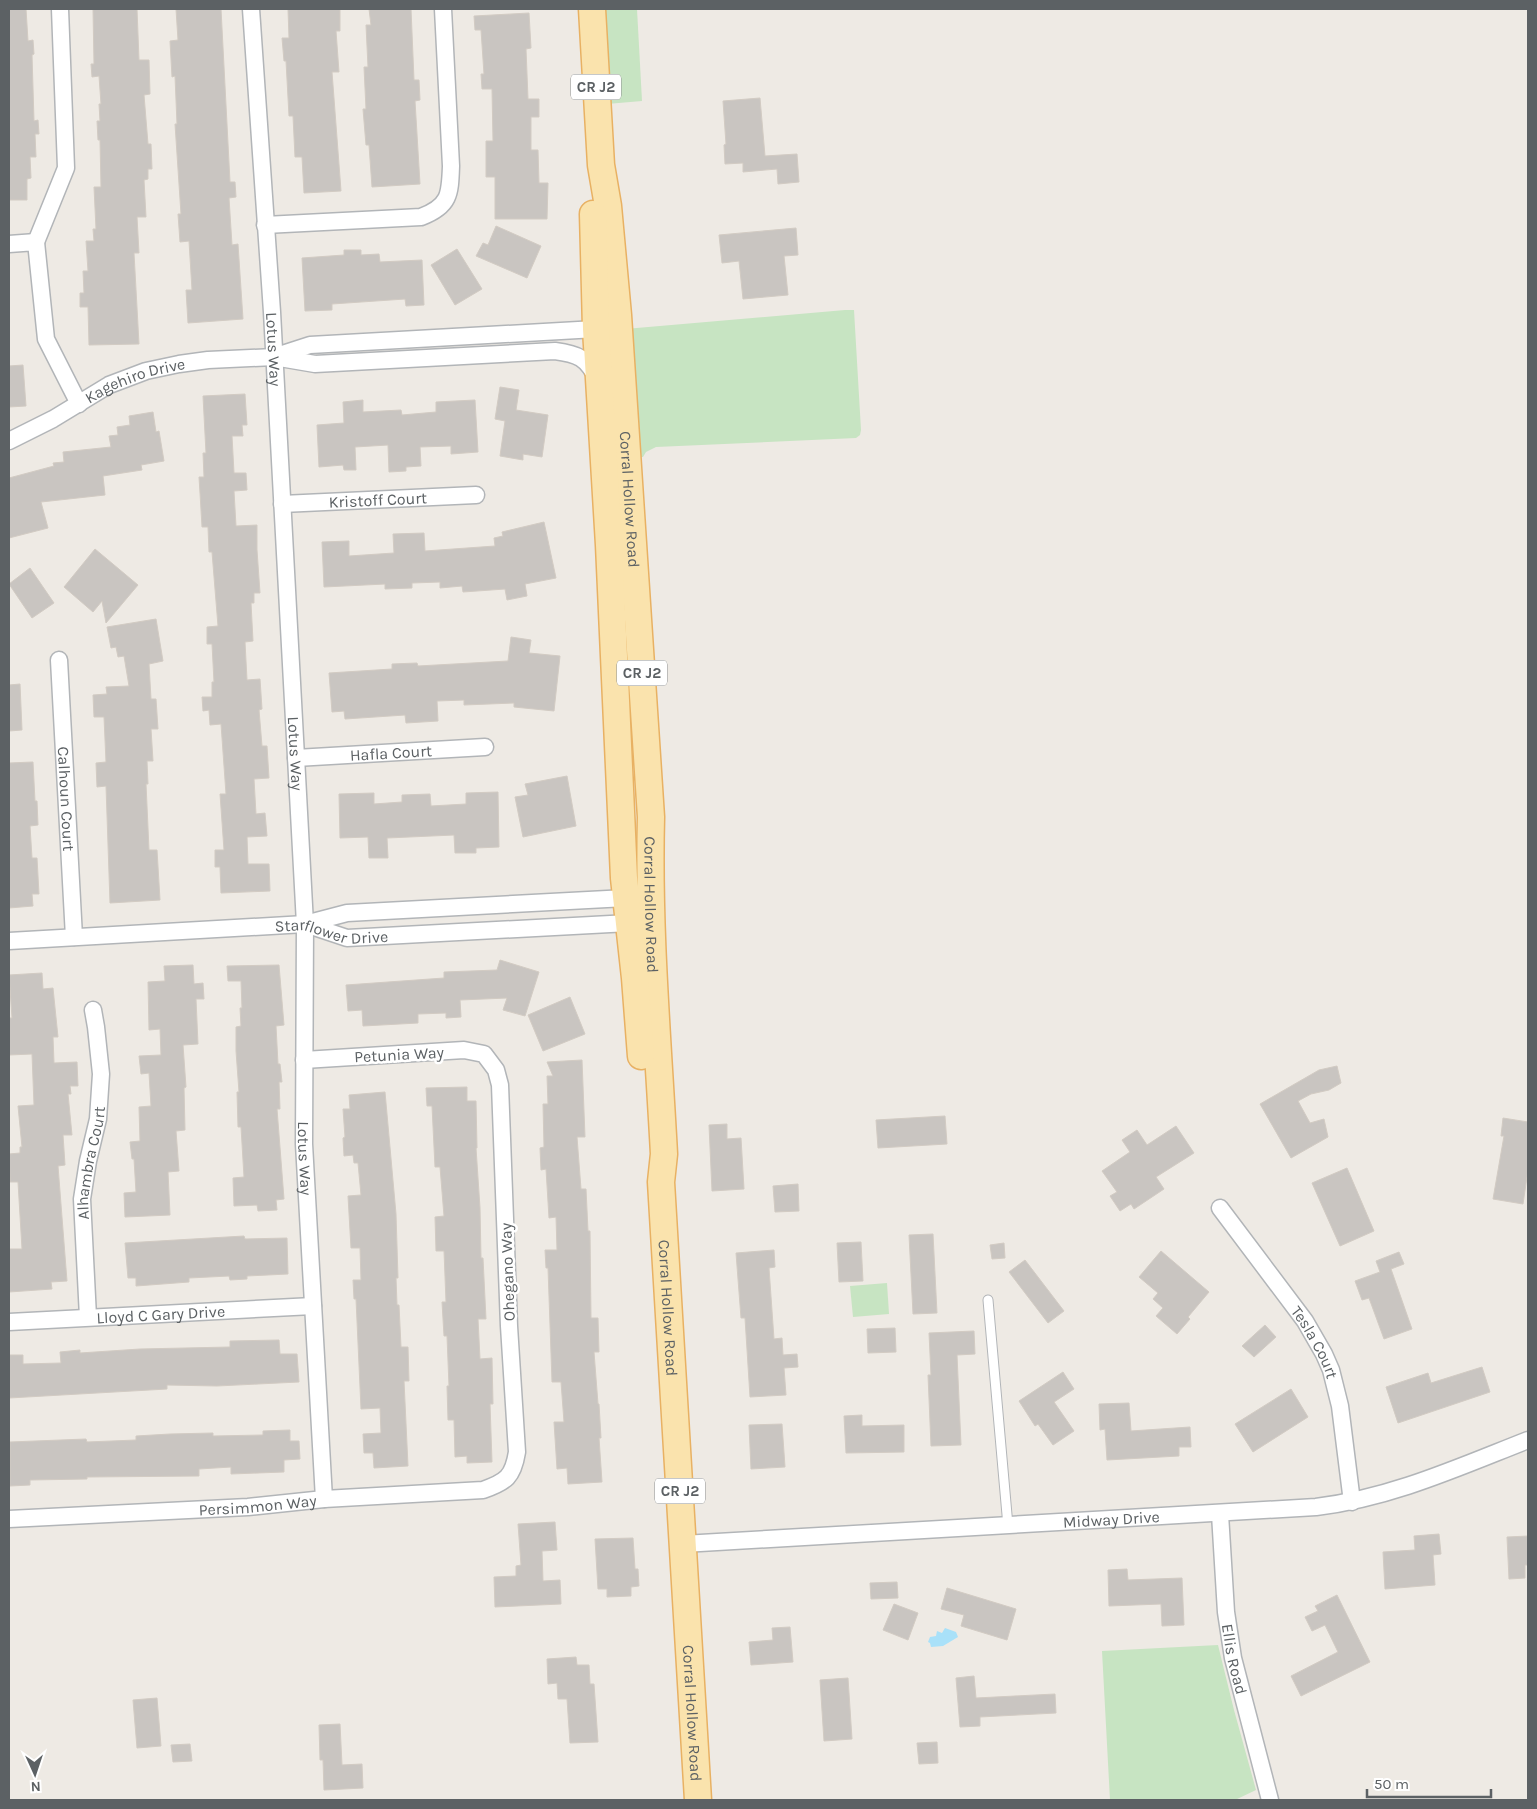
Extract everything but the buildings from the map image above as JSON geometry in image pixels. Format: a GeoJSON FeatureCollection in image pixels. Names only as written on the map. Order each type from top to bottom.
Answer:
{"type":"FeatureCollection","features":[{"type":"Feature","properties":{"kind":"main road","name":"Corral Hollow Road"},"geometry":{"type":"LineString","coordinates":[[592,9],[601,165],[608,206],[618,315],[651,818],[635,910],[635,978],[644,1117],[650,1155],[661,1182],[698,1800]]}},
{"type":"Feature","properties":{"kind":"main road"},"geometry":{"type":"LineString","coordinates":[[601,165],[594,198],[593,218],[596,329],[635,910]]}},
{"type":"Feature","properties":{"kind":"street"},"geometry":{"type":"LineString","coordinates":[[60,9],[66,168],[36,242],[46,339],[79,404]]}},
{"type":"Feature","properties":{"kind":"street","name":"Lotus Way"},"geometry":{"type":"LineString","coordinates":[[251,9],[274,357],[305,924],[304,1144],[324,1499]]}},
{"type":"Feature","properties":{"kind":"street"},"geometry":{"type":"LineString","coordinates":[[265,224],[422,218],[442,207],[450,186],[451,166],[443,9]]}},
{"type":"Feature","properties":{"kind":"street"},"geometry":{"type":"LineString","coordinates":[[9,244],[36,242]]}},
{"type":"Feature","properties":{"kind":"street"},"geometry":{"type":"LineString","coordinates":[[274,357],[310,345],[596,329],[606,336],[612,352],[624,520],[634,564]]}},
{"type":"Feature","properties":{"kind":"street"},"geometry":{"type":"LineString","coordinates":[[274,357],[315,364],[556,351],[574,354],[583,359],[592,369],[600,386]]}},
{"type":"Feature","properties":{"kind":"street","name":"Kagehiro Drive"},"geometry":{"type":"LineString","coordinates":[[9,441],[53,419],[109,386],[146,371],[208,360],[274,357]]}},
{"type":"Feature","properties":{"kind":"street","name":"Kristoff Court"},"geometry":{"type":"LineString","coordinates":[[282,504],[476,495]]}},
{"type":"Feature","properties":{"kind":"street","name":"Calhoun Court"},"geometry":{"type":"LineString","coordinates":[[59,660],[74,937]]}},
{"type":"Feature","properties":{"kind":"street","name":"Hafla Court"},"geometry":{"type":"LineString","coordinates":[[296,758],[485,747]]}},
{"type":"Feature","properties":{"kind":"street"},"geometry":{"type":"LineString","coordinates":[[305,924],[347,913],[635,910]]}},
{"type":"Feature","properties":{"kind":"street","name":"Starflower Drive"},"geometry":{"type":"LineString","coordinates":[[9,941],[305,924],[347,938],[635,910]]}},
{"type":"Feature","properties":{"kind":"street","name":"Alhambra Court"},"geometry":{"type":"LineString","coordinates":[[88,1317],[82,1199],[88,1161],[98,1119],[101,1074],[93,1010]]}},
{"type":"Feature","properties":{"kind":"street","name":"Petunia Way"},"geometry":{"type":"LineString","coordinates":[[304,1060],[464,1050],[484,1054],[491,1060]]}},
{"type":"Feature","properties":{"kind":"street","name":"Ohegano Way"},"geometry":{"type":"LineString","coordinates":[[491,1060],[500,1085],[509,1326],[518,1452],[515,1467],[511,1475],[504,1481]]}},
{"type":"Feature","properties":{"kind":"street","name":"Tesla Court"},"geometry":{"type":"LineString","coordinates":[[1220,1208],[1305,1321],[1324,1354],[1331,1370],[1340,1406],[1352,1502]]}},
{"type":"Feature","properties":{"kind":"street","name":"Lloyd C Gary Drive"},"geometry":{"type":"LineString","coordinates":[[9,1322],[313,1306]]}},
{"type":"Feature","properties":{"kind":"street","name":"Midway Drive"},"geometry":{"type":"LineString","coordinates":[[684,1544],[1304,1508],[1352,1502],[1412,1485],[1528,1440]]}},
{"type":"Feature","properties":{"kind":"street","name":"Persimmon Way"},"geometry":{"type":"LineString","coordinates":[[9,1520],[248,1507],[324,1499],[483,1490],[504,1481]]}},
{"type":"Feature","properties":{"kind":"street","name":"Ellis Road"},"geometry":{"type":"LineString","coordinates":[[1220,1514],[1226,1612],[1233,1658],[1270,1800]]}},
{"type":"Feature","properties":{"kind":"lane"},"geometry":{"type":"LineString","coordinates":[[988,1300],[1008,1526]]}},
{"type":"Feature","properties":{"kind":"green space"},"geometry":{"type":"Polygon","coordinates":[[[602,9],[637,9],[642,101],[607,104],[602,9]]]}},
{"type":"Feature","properties":{"kind":"green space"},"geometry":{"type":"Polygon","coordinates":[[[854,310],[861,430],[860,435],[856,438],[656,447],[646,452],[643,457],[634,457],[625,329],[854,310]]]}},
{"type":"Feature","properties":{"kind":"green space"},"geometry":{"type":"Polygon","coordinates":[[[887,1283],[889,1314],[853,1317],[850,1286],[887,1283]]]}},
{"type":"Feature","properties":{"kind":"green space"},"geometry":{"type":"Polygon","coordinates":[[[1218,1645],[1256,1790],[1235,1800],[1110,1800],[1102,1651],[1218,1645]]]}},
{"type":"Feature","properties":{"kind":"water"},"geometry":{"type":"Polygon","coordinates":[[[945,1628],[956,1632],[958,1637],[943,1646],[931,1647],[928,1642],[930,1637],[936,1636],[937,1631],[942,1633],[945,1628]]]}}]}
